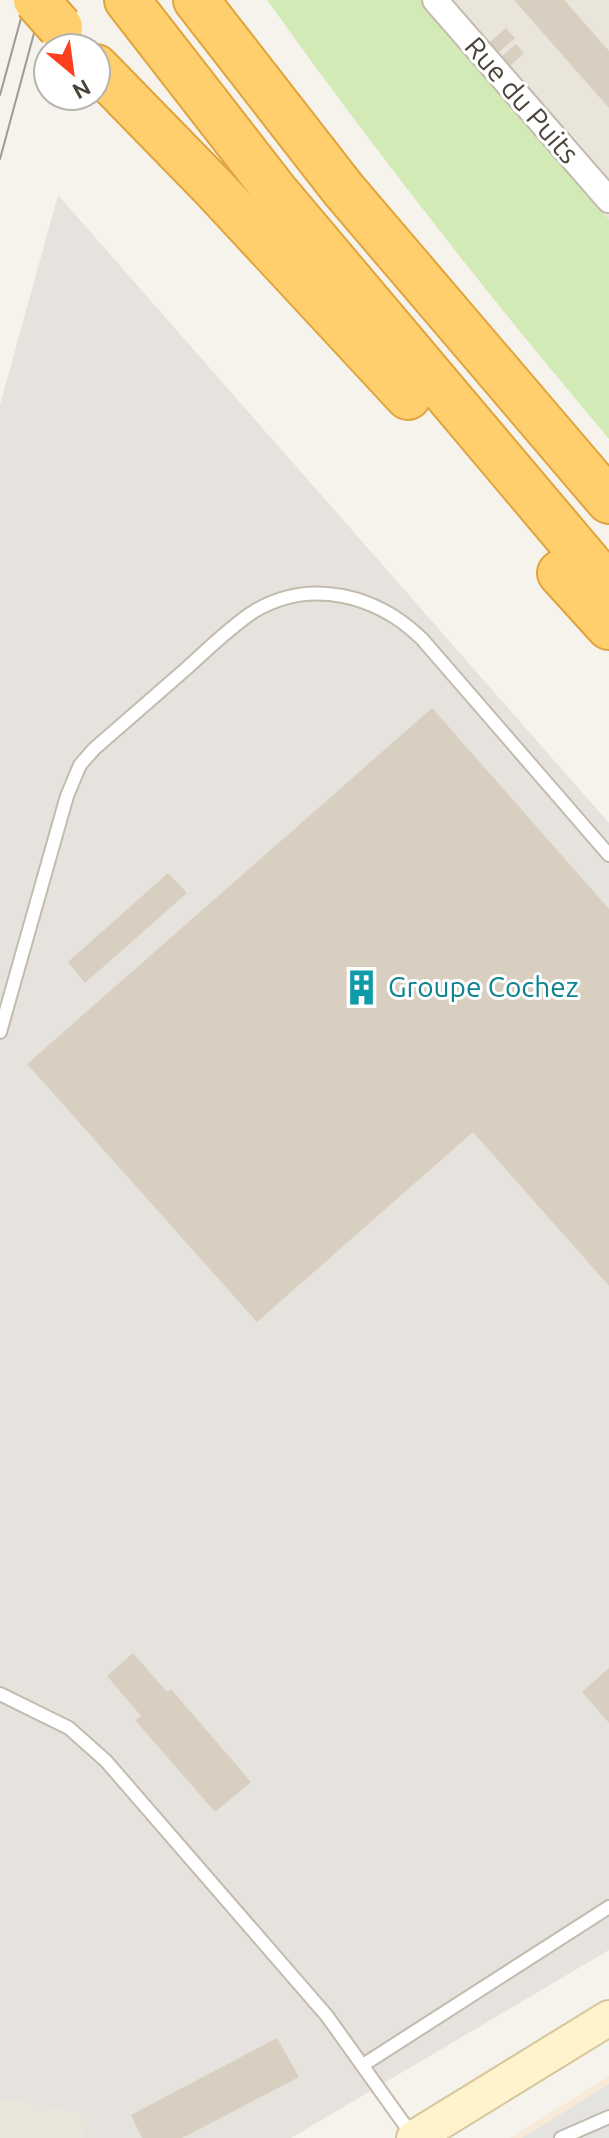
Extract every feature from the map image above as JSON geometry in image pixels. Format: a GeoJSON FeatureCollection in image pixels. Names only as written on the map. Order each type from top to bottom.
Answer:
{"type":"FeatureCollection","features":[{"type":"Feature","properties":{"kind":"highway"},"geometry":{"type":"LineString","coordinates":[[127,0],[276,192],[609,587]]}},
{"type":"Feature","properties":{"kind":"highway"},"geometry":{"type":"LineString","coordinates":[[196,0],[343,189],[609,501]]}},
{"type":"Feature","properties":{"kind":"highway"},"geometry":{"type":"LineString","coordinates":[[112,84],[327,307],[609,627]]}},
{"type":"Feature","properties":{"kind":"main road"},"geometry":{"type":"LineString","coordinates":[[414,2138],[609,2018]]}},
{"type":"Feature","properties":{"kind":"street","name":"Rue du Puits"},"geometry":{"type":"LineString","coordinates":[[435,0],[609,200]]}},
{"type":"Feature","properties":{"kind":"lane"},"geometry":{"type":"LineString","coordinates":[[0,1032],[67,796],[80,765],[94,749],[242,620],[275,602],[333,594],[367,600],[396,616],[422,639],[609,855]]}},
{"type":"Feature","properties":{"kind":"lane"},"geometry":{"type":"LineString","coordinates":[[0,1694],[69,1728],[106,1761],[327,2016],[414,2138]]}},
{"type":"Feature","properties":{"kind":"lane"},"geometry":{"type":"LineString","coordinates":[[363,2065],[609,1907]]}},
{"type":"Feature","properties":{"kind":"lane"},"geometry":{"type":"LineString","coordinates":[[561,2138],[609,2117]]}},
{"type":"Feature","properties":{"kind":"shaded area"},"geometry":{"type":"Polygon","coordinates":[[[421,0],[609,0],[609,220],[421,0]]]}},
{"type":"Feature","properties":{"kind":"shaded area"},"geometry":{"type":"Polygon","coordinates":[[[58,195],[609,823],[609,1950],[291,2138],[84,2138],[86,2115],[0,2099],[0,405],[58,195]]]}},
{"type":"Feature","properties":{"kind":"shaded area"},"geometry":{"type":"Polygon","coordinates":[[[609,2076],[609,2138],[510,2138],[609,2076]]]}},
{"type":"Feature","properties":{"kind":"shaded area"},"geometry":{"type":"Polygon","coordinates":[[[609,2084],[609,2138],[522,2138],[609,2084]]]}},
{"type":"Feature","properties":{"kind":"shaded area"},"geometry":{"type":"Polygon","coordinates":[[[0,2099],[86,2115],[84,2138],[0,2138],[0,2099]]]}},
{"type":"Feature","properties":{"kind":"green space"},"geometry":{"type":"Polygon","coordinates":[[[267,0],[421,0],[609,220],[609,439],[434,223],[267,0]]]}},
{"type":"Feature","properties":{"kind":"building"},"geometry":{"type":"Polygon","coordinates":[[[514,0],[564,0],[609,51],[609,108],[514,0]]]}},
{"type":"Feature","properties":{"kind":"building"},"geometry":{"type":"Polygon","coordinates":[[[506,28],[515,38],[498,53],[489,43],[506,28]]]}},
{"type":"Feature","properties":{"kind":"building"},"geometry":{"type":"Polygon","coordinates":[[[516,44],[524,53],[510,66],[501,57],[516,44]]]}},
{"type":"Feature","properties":{"kind":"building","name":"Groupe Cochez"},"geometry":{"type":"Polygon","coordinates":[[[432,708],[609,909],[609,1286],[473,1132],[257,1322],[27,1064],[432,708]]]}},
{"type":"Feature","properties":{"kind":"building"},"geometry":{"type":"Polygon","coordinates":[[[168,873],[187,893],[85,983],[68,962],[168,873]]]}},
{"type":"Feature","properties":{"kind":"building"},"geometry":{"type":"Polygon","coordinates":[[[133,1653],[167,1692],[171,1689],[251,1782],[215,1812],[135,1720],[141,1716],[107,1676],[133,1653]]]}},
{"type":"Feature","properties":{"kind":"building"},"geometry":{"type":"Polygon","coordinates":[[[609,1668],[609,1723],[582,1692],[609,1668]]]}},
{"type":"Feature","properties":{"kind":"building"},"geometry":{"type":"Polygon","coordinates":[[[277,2038],[299,2077],[182,2138],[142,2138],[131,2115],[277,2038]]]}},
{"type":"Feature","properties":{"kind":"tram line"},"geometry":{"type":"LineString","coordinates":[[0,95],[26,0]]}},
{"type":"Feature","properties":{"kind":"tram line"},"geometry":{"type":"LineString","coordinates":[[0,159],[43,0]]}},
{"type":"Feature","properties":{"kind":"place","name":"Groupe Cochez"},"geometry":{"type":"Point","coordinates":[362,987]}}]}
